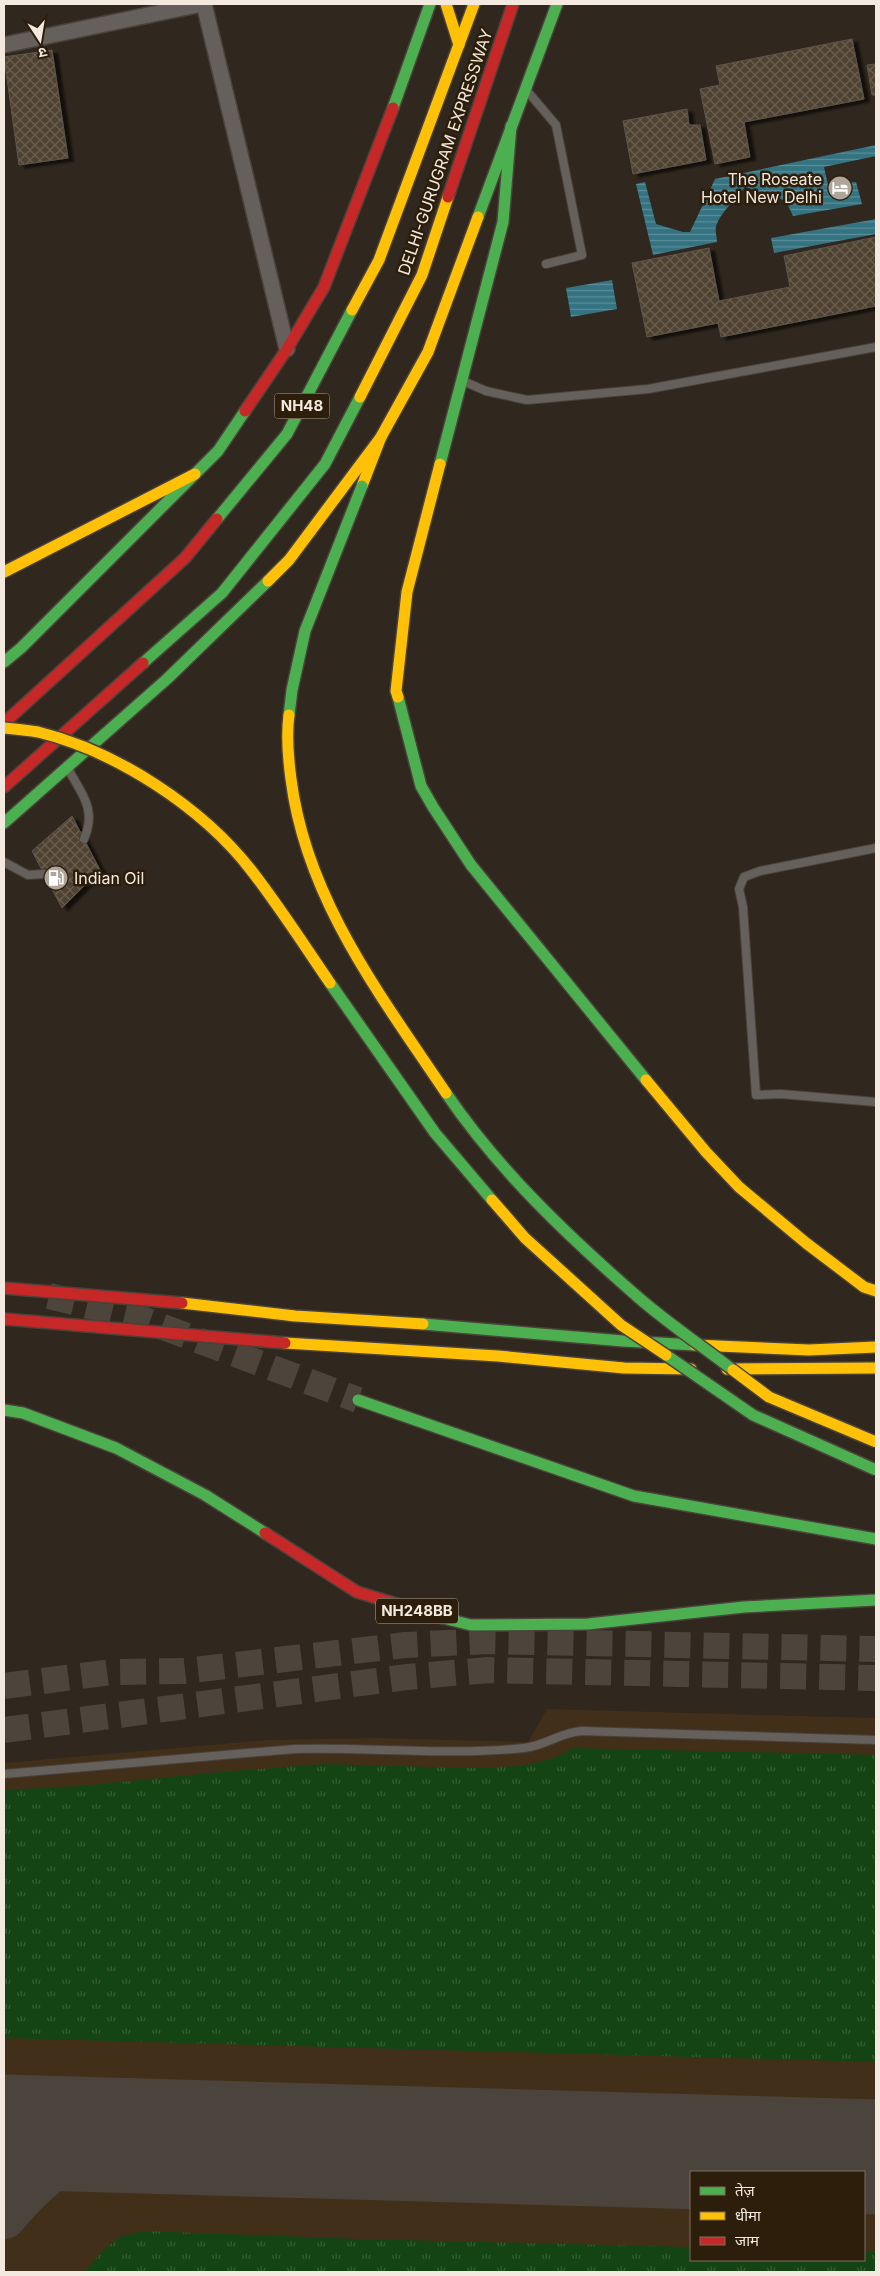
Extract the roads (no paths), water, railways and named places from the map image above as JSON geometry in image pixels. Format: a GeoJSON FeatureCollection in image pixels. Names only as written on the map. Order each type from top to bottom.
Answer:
{"type":"FeatureCollection","features":[{"type":"Feature","properties":{"kind":"main road"},"geometry":{"type":"LineString","coordinates":[[4,662],[21,648],[218,451],[287,349],[324,287],[407,72],[430,4]]}},
{"type":"Feature","properties":{"kind":"main road"},"geometry":{"type":"LineString","coordinates":[[446,4],[459,45]]}},
{"type":"Feature","properties":{"kind":"main road","name":"DELHI-GURUGRAM EXPRESSWAY"},"geometry":{"type":"LineString","coordinates":[[4,723],[185,558],[287,434],[379,260],[474,4]]}},
{"type":"Feature","properties":{"kind":"main road","name":"DELHI-GURUGRAM EXPRESSWAY"},"geometry":{"type":"LineString","coordinates":[[4,787],[222,593],[325,464],[422,274],[513,4]]}},
{"type":"Feature","properties":{"kind":"main road"},"geometry":{"type":"LineString","coordinates":[[557,4],[428,352],[381,437],[305,631],[292,690],[286,739],[295,812],[321,892],[345,938],[378,992],[464,1119],[543,1210],[640,1299],[769,1397],[876,1442]]}},
{"type":"Feature","properties":{"kind":"main road"},"geometry":{"type":"LineString","coordinates":[[511,126],[503,222],[407,592],[396,691],[421,786],[471,865],[706,1152],[739,1187],[806,1243],[864,1287],[876,1291]]}},
{"type":"Feature","properties":{"kind":"main road"},"geometry":{"type":"LineString","coordinates":[[4,823],[167,679],[289,560],[381,437]]}},
{"type":"Feature","properties":{"kind":"main road"},"geometry":{"type":"LineString","coordinates":[[4,572],[195,474]]}},
{"type":"Feature","properties":{"kind":"main road"},"geometry":{"type":"LineString","coordinates":[[4,728],[37,732],[77,745],[170,792],[217,832],[257,877],[436,1133],[525,1238],[621,1325],[753,1415],[876,1470]]}},
{"type":"Feature","properties":{"kind":"main road"},"geometry":{"type":"LineString","coordinates":[[4,1288],[145,1299],[295,1316],[489,1328],[623,1341],[809,1350],[876,1346]]}},
{"type":"Feature","properties":{"kind":"main road"},"geometry":{"type":"LineString","coordinates":[[4,1319],[296,1344],[498,1356],[624,1368],[808,1370],[876,1368]]}},
{"type":"Feature","properties":{"kind":"main road"},"geometry":{"type":"LineString","coordinates":[[358,1400],[634,1496],[876,1539]]}},
{"type":"Feature","properties":{"kind":"main road","name":"NH248BB"},"geometry":{"type":"LineString","coordinates":[[4,1410],[23,1413],[116,1448],[205,1495],[357,1592],[430,1615],[471,1624],[588,1624],[744,1607],[876,1600]]}},
{"type":"Feature","properties":{"kind":"street"},"geometry":{"type":"LineString","coordinates":[[4,45],[203,4],[287,349]]}},
{"type":"Feature","properties":{"kind":"lane"},"geometry":{"type":"LineString","coordinates":[[525,88],[556,126],[582,255],[546,264]]}},
{"type":"Feature","properties":{"kind":"lane"},"geometry":{"type":"LineString","coordinates":[[463,381],[486,391],[527,400],[648,389],[876,347]]}},
{"type":"Feature","properties":{"kind":"lane"},"geometry":{"type":"LineString","coordinates":[[67,767],[88,806],[89,824],[84,839]]}},
{"type":"Feature","properties":{"kind":"lane"},"geometry":{"type":"LineString","coordinates":[[876,848],[760,870],[744,877],[739,889],[743,907],[756,1095],[781,1094],[876,1102]]}},
{"type":"Feature","properties":{"kind":"lane"},"geometry":{"type":"LineString","coordinates":[[4,862],[28,875],[44,874]]}},
{"type":"Feature","properties":{"kind":"lane"},"geometry":{"type":"LineString","coordinates":[[4,1774],[295,1749],[488,1750],[524,1748],[542,1744],[566,1733],[582,1731],[876,1740]]}},
{"type":"Feature","properties":{"kind":"water"},"geometry":{"type":"Polygon","coordinates":[[[876,145],[876,156],[824,167],[828,185],[856,182],[862,204],[793,216],[786,201],[745,187],[718,221],[716,226],[717,242],[653,255],[636,184],[645,182],[656,224],[683,232],[690,232],[715,179],[876,145]]]}},
{"type":"Feature","properties":{"kind":"water"},"geometry":{"type":"Polygon","coordinates":[[[876,219],[876,234],[774,253],[771,238],[876,219]]]}},
{"type":"Feature","properties":{"kind":"water"},"geometry":{"type":"Polygon","coordinates":[[[612,280],[617,309],[571,317],[566,288],[612,280]]]}},
{"type":"Feature","properties":{"kind":"tunnel"},"geometry":{"type":"LineString","coordinates":[[49,1296],[139,1318],[358,1400]]}},
{"type":"Feature","properties":{"kind":"tunnel"},"geometry":{"type":"LineString","coordinates":[[4,1686],[112,1672],[184,1671],[405,1645],[488,1641],[876,1649]]}},
{"type":"Feature","properties":{"kind":"tunnel"},"geometry":{"type":"LineString","coordinates":[[4,1730],[407,1677],[488,1670],[876,1678]]}},
{"type":"Feature","properties":{"kind":"place","name":"The Roseate Hotel New Delhi"},"geometry":{"type":"Point","coordinates":[840,188]}},
{"type":"Feature","properties":{"kind":"place","name":"Indian Oil"},"geometry":{"type":"Point","coordinates":[56,878]}}]}
